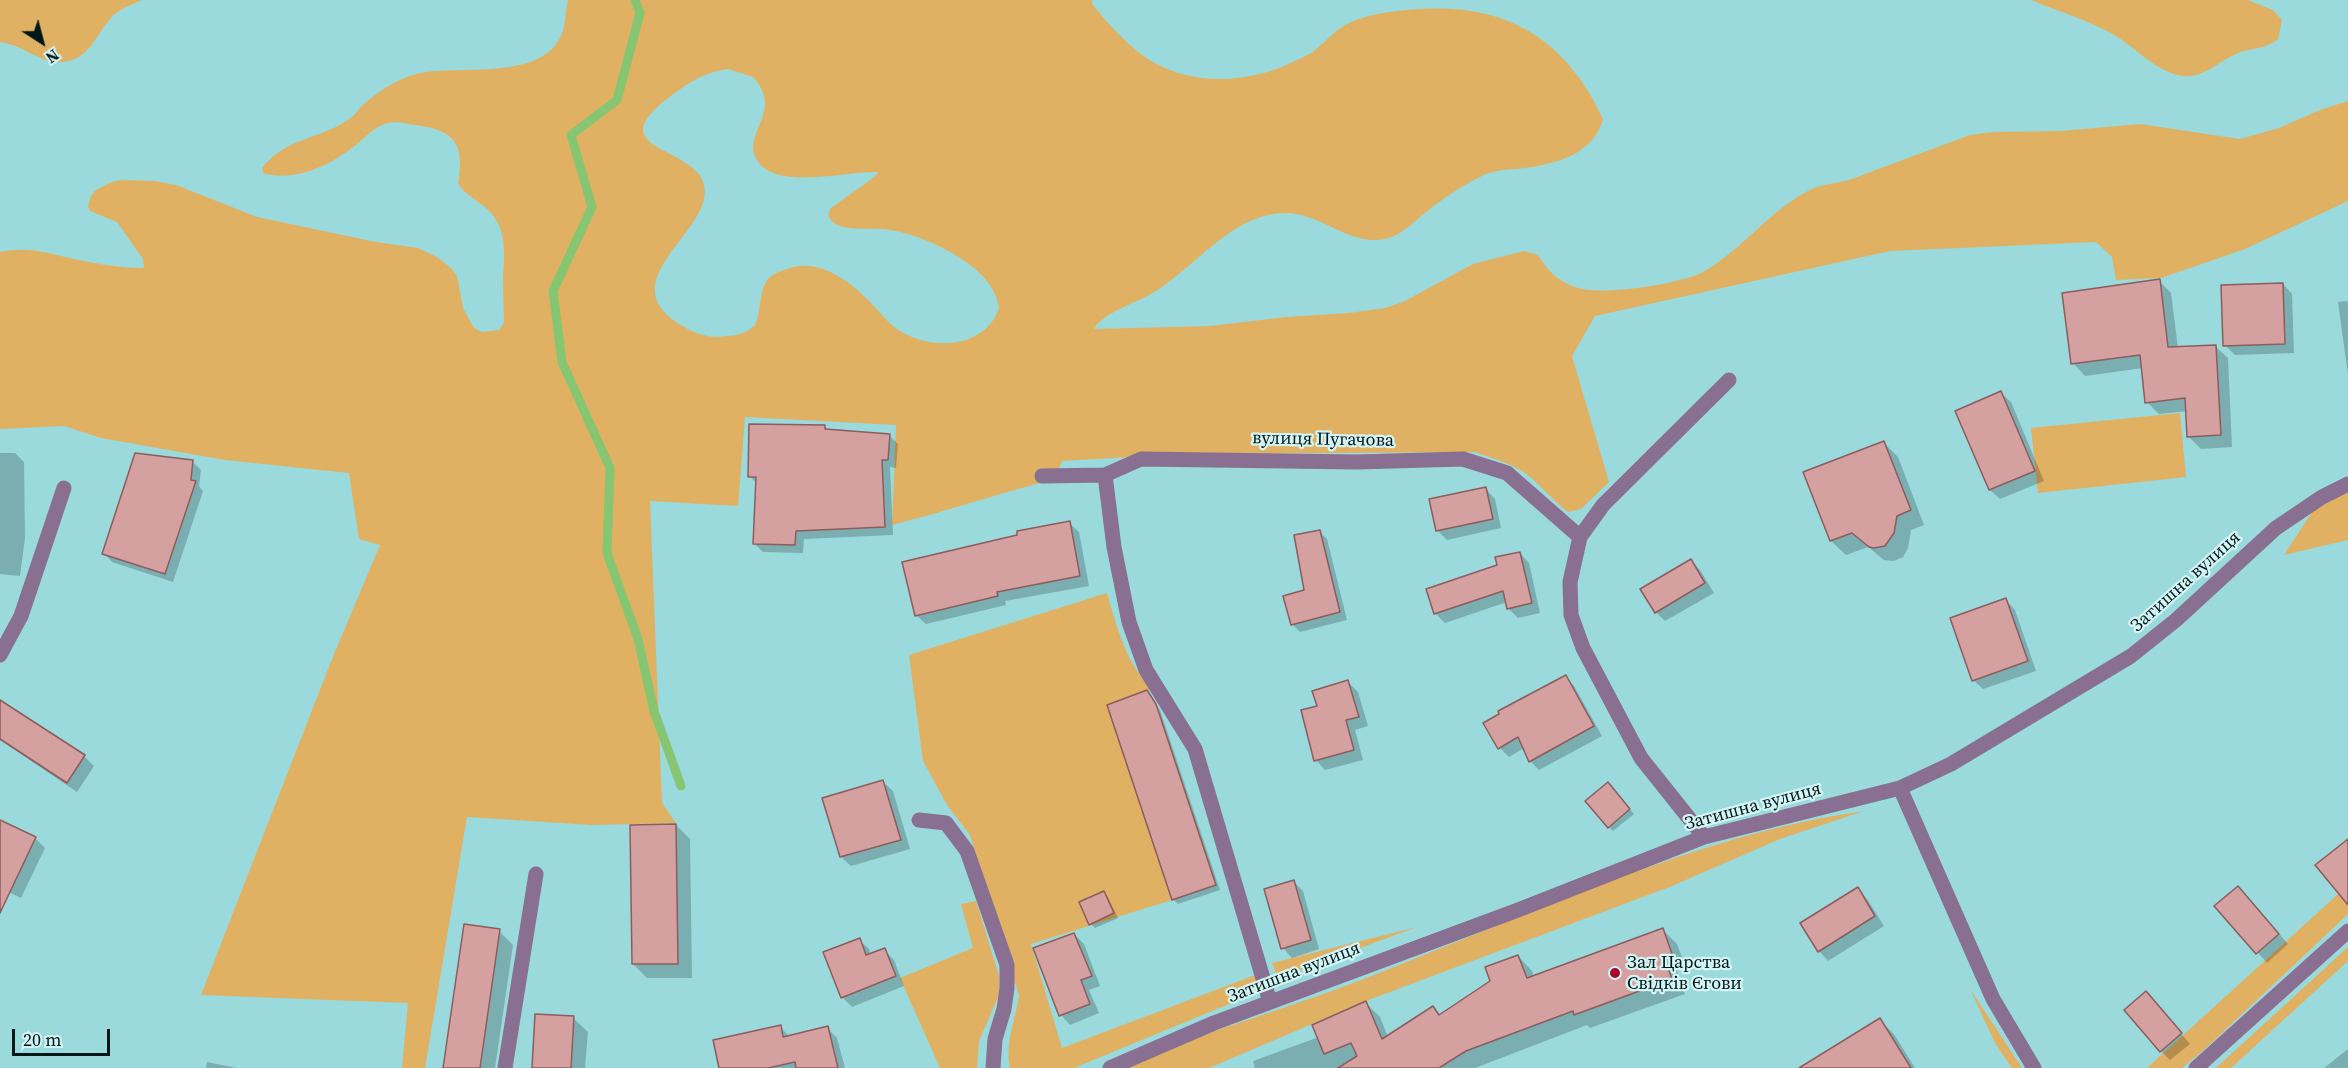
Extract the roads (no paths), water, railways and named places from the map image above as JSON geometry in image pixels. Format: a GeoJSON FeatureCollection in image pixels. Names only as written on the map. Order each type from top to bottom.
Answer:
{"type":"FeatureCollection","features":[{"type":"Feature","properties":{"kind":"street"},"geometry":{"type":"LineString","coordinates":[[1704,837],[1641,758],[1583,648],[1571,615],[1570,582],[1580,537],[1603,505],[1729,380]]}},
{"type":"Feature","properties":{"kind":"street","name":"вулиця Пугачова"},"geometry":{"type":"LineString","coordinates":[[1042,476],[1105,475],[1141,459],[1357,462],[1463,459],[1507,473],[1580,537]]}},
{"type":"Feature","properties":{"kind":"street"},"geometry":{"type":"LineString","coordinates":[[1105,475],[1114,547],[1129,622],[1146,670],[1195,750],[1270,1002]]}},
{"type":"Feature","properties":{"kind":"street","name":"Затишна вулиця"},"geometry":{"type":"LineString","coordinates":[[1110,1068],[1215,1023],[1704,837],[1900,788],[1951,764],[2131,656],[2176,620],[2276,528],[2322,497],[2348,484]]}},
{"type":"Feature","properties":{"kind":"street"},"geometry":{"type":"LineString","coordinates":[[0,655],[21,615],[64,488]]}},
{"type":"Feature","properties":{"kind":"street"},"geometry":{"type":"LineString","coordinates":[[1900,788],[1990,991],[2034,1068]]}},
{"type":"Feature","properties":{"kind":"street"},"geometry":{"type":"LineString","coordinates":[[919,820],[946,823],[966,851],[1007,965],[1007,988],[1004,1009],[995,1039],[993,1068]]}},
{"type":"Feature","properties":{"kind":"street"},"geometry":{"type":"LineString","coordinates":[[505,1068],[536,874]]}},
{"type":"Feature","properties":{"kind":"street"},"geometry":{"type":"LineString","coordinates":[[2196,1068],[2348,931]]}},
{"type":"Feature","properties":{"kind":"waterway"},"geometry":{"type":"LineString","coordinates":[[635,0],[640,13],[617,100],[571,135],[592,207],[553,291],[562,362],[610,468],[607,553],[638,639],[654,711],[681,786]]}},
{"type":"Feature","properties":{"kind":"place","name":"Зал Царства Свідків Єгови"},"geometry":{"type":"Point","coordinates":[1615,973]}}]}
